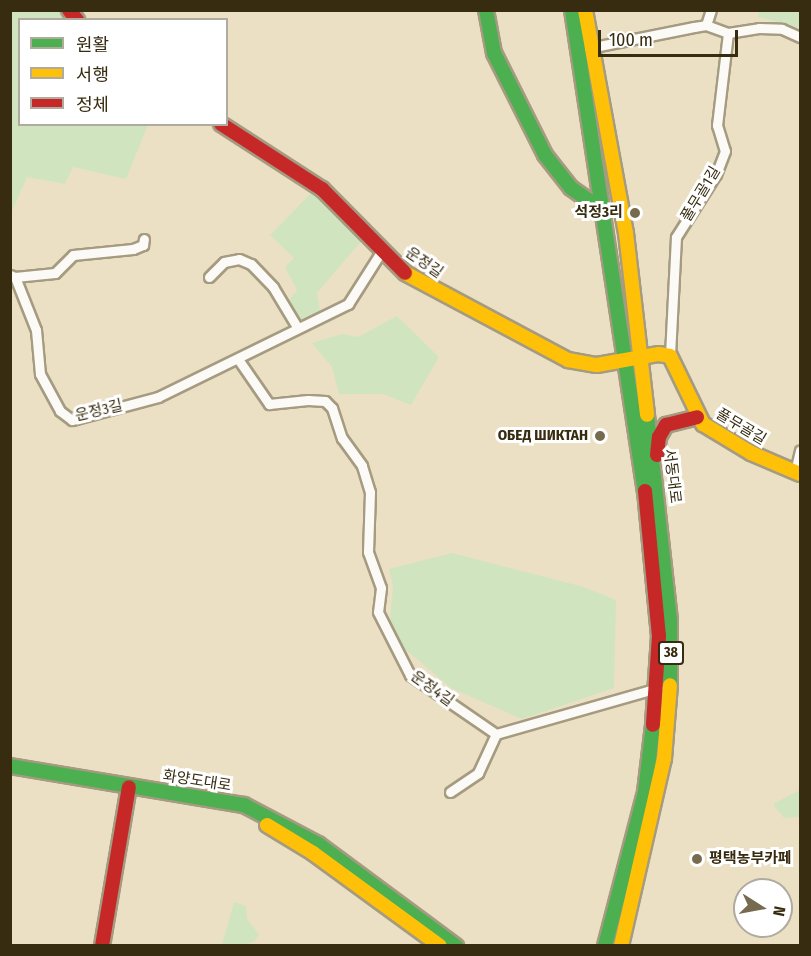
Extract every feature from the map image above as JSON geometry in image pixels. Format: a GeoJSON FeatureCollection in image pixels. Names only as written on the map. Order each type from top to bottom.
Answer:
{"type":"FeatureCollection","features":[{"type":"Feature","properties":{"kind":"main road"},"geometry":{"type":"LineString","coordinates":[[486,10],[494,53],[545,155],[571,188],[601,209]]}},
{"type":"Feature","properties":{"kind":"main road","name":"서동대로"},"geometry":{"type":"LineString","coordinates":[[572,10],[626,233],[632,358],[657,598],[658,688],[645,792],[605,945]]}},
{"type":"Feature","properties":{"kind":"main road","name":"서동대로"},"geometry":{"type":"LineString","coordinates":[[585,10],[583,49],[601,209],[654,463],[670,620],[671,672],[664,759],[621,945]]}},
{"type":"Feature","properties":{"kind":"main road","name":"운정길"},"geometry":{"type":"LineString","coordinates":[[224,126],[322,189],[381,252],[408,276],[568,360],[597,365],[632,358]]}},
{"type":"Feature","properties":{"kind":"main road"},"geometry":{"type":"LineString","coordinates":[[632,358],[670,356]]}},
{"type":"Feature","properties":{"kind":"main road","name":"풀무골길"},"geometry":{"type":"LineString","coordinates":[[670,356],[697,417],[729,442],[798,473]]}},
{"type":"Feature","properties":{"kind":"main road"},"geometry":{"type":"LineString","coordinates":[[654,463],[659,437],[666,425],[697,417]]}},
{"type":"Feature","properties":{"kind":"main road","name":"화양도대로"},"geometry":{"type":"LineString","coordinates":[[10,766],[242,812],[357,881]]}},
{"type":"Feature","properties":{"kind":"main road","name":"화양도대로"},"geometry":{"type":"LineString","coordinates":[[10,773],[132,790]]}},
{"type":"Feature","properties":{"kind":"main road"},"geometry":{"type":"LineString","coordinates":[[102,945],[132,790]]}},
{"type":"Feature","properties":{"kind":"main road"},"geometry":{"type":"LineString","coordinates":[[111,945],[132,790]]}},
{"type":"Feature","properties":{"kind":"main road"},"geometry":{"type":"LineString","coordinates":[[357,881],[440,945]]}},
{"type":"Feature","properties":{"kind":"main road"},"geometry":{"type":"LineString","coordinates":[[357,881],[456,945]]}},
{"type":"Feature","properties":{"kind":"street"},"geometry":{"type":"LineString","coordinates":[[706,25],[711,10]]}},
{"type":"Feature","properties":{"kind":"street"},"geometry":{"type":"LineString","coordinates":[[583,49],[706,25],[728,33],[759,27],[782,29],[801,37]]}},
{"type":"Feature","properties":{"kind":"street","name":"풀무골1길"},"geometry":{"type":"LineString","coordinates":[[670,356],[676,237],[716,174],[725,151],[717,125],[728,33]]}},
{"type":"Feature","properties":{"kind":"street","name":"운정3길"},"geometry":{"type":"LineString","coordinates":[[144,239],[143,245],[134,249],[73,255],[55,273],[13,276],[36,330],[40,374],[60,411],[72,420],[158,397],[348,304],[381,252]]}},
{"type":"Feature","properties":{"kind":"street"},"geometry":{"type":"LineString","coordinates":[[209,277],[224,262],[239,259],[251,264],[273,287],[297,327]]}},
{"type":"Feature","properties":{"kind":"street","name":"운정4길"},"geometry":{"type":"LineString","coordinates":[[238,359],[269,405],[324,401],[332,408],[350,453],[362,466],[370,492],[368,552],[381,588],[378,612],[386,633],[410,675],[496,734]]}},
{"type":"Feature","properties":{"kind":"street","name":"풀무골길"},"geometry":{"type":"LineString","coordinates":[[798,473],[801,452]]}},
{"type":"Feature","properties":{"kind":"street"},"geometry":{"type":"LineString","coordinates":[[450,792],[478,773],[496,734],[658,688]]}},
{"type":"Feature","properties":{"kind":"green space"},"geometry":{"type":"Polygon","coordinates":[[[11,11],[60,11],[67,18],[18,18],[18,126],[148,126],[126,179],[73,167],[65,184],[27,177],[11,213],[11,11]]]}},
{"type":"Feature","properties":{"kind":"green space"},"geometry":{"type":"Polygon","coordinates":[[[759,11],[800,11],[800,28],[758,17],[759,11]]]}},
{"type":"Feature","properties":{"kind":"green space"},"geometry":{"type":"Polygon","coordinates":[[[314,190],[370,231],[317,293],[320,312],[299,323],[288,302],[297,290],[285,267],[294,258],[270,235],[314,190]]]}},
{"type":"Feature","properties":{"kind":"green space"},"geometry":{"type":"Polygon","coordinates":[[[397,316],[439,357],[411,405],[383,394],[339,394],[332,367],[312,343],[342,334],[358,337],[397,316]]]}},
{"type":"Feature","properties":{"kind":"green space"},"geometry":{"type":"Polygon","coordinates":[[[452,553],[584,587],[616,600],[614,688],[522,719],[451,688],[400,645],[390,618],[393,587],[389,569],[452,553]]]}},
{"type":"Feature","properties":{"kind":"green space"},"geometry":{"type":"Polygon","coordinates":[[[800,790],[800,817],[784,818],[773,804],[800,790]]]}},
{"type":"Feature","properties":{"kind":"green space"},"geometry":{"type":"Polygon","coordinates":[[[234,902],[246,906],[247,919],[259,934],[255,941],[245,945],[222,945],[234,902]]]}},
{"type":"Feature","properties":{"kind":"traffic: fast"},"geometry":{"type":"LineString","coordinates":[[486,10],[494,53],[545,155],[571,188],[601,209]]}},
{"type":"Feature","properties":{"kind":"traffic: fast"},"geometry":{"type":"LineString","coordinates":[[572,10],[645,491]]}},
{"type":"Feature","properties":{"kind":"traffic: fast"},"geometry":{"type":"LineString","coordinates":[[647,415],[670,620],[670,685]]}},
{"type":"Feature","properties":{"kind":"traffic: fast"},"geometry":{"type":"LineString","coordinates":[[605,946],[645,792],[653,725]]}},
{"type":"Feature","properties":{"kind":"traffic: fast"},"geometry":{"type":"LineString","coordinates":[[10,766],[244,805],[318,844],[456,946]]}},
{"type":"Feature","properties":{"kind":"traffic: slow"},"geometry":{"type":"LineString","coordinates":[[585,10],[626,233],[647,415]]}},
{"type":"Feature","properties":{"kind":"traffic: slow"},"geometry":{"type":"LineString","coordinates":[[405,273],[568,360],[597,365],[659,354],[670,356],[703,424],[751,453],[800,474]]}},
{"type":"Feature","properties":{"kind":"traffic: slow"},"geometry":{"type":"LineString","coordinates":[[621,946],[664,759],[670,685]]}},
{"type":"Feature","properties":{"kind":"traffic: slow"},"geometry":{"type":"LineString","coordinates":[[267,825],[313,853],[440,946]]}},
{"type":"Feature","properties":{"kind":"traffic: jam"},"geometry":{"type":"LineString","coordinates":[[69,10],[75,18]]}},
{"type":"Feature","properties":{"kind":"traffic: jam"},"geometry":{"type":"LineString","coordinates":[[224,126],[322,189],[405,273]]}},
{"type":"Feature","properties":{"kind":"traffic: jam"},"geometry":{"type":"LineString","coordinates":[[657,455],[659,437],[666,425],[697,417]]}},
{"type":"Feature","properties":{"kind":"traffic: jam"},"geometry":{"type":"LineString","coordinates":[[645,491],[659,636],[653,725]]}},
{"type":"Feature","properties":{"kind":"traffic: jam"},"geometry":{"type":"LineString","coordinates":[[102,946],[129,787]]}},
{"type":"Feature","properties":{"kind":"place","name":"석정3리"},"geometry":{"type":"Point","coordinates":[635,213]}},
{"type":"Feature","properties":{"kind":"place","name":"ОБЕД ШИКТАН"},"geometry":{"type":"Point","coordinates":[600,436]}},
{"type":"Feature","properties":{"kind":"place","name":"평택농부카페"},"geometry":{"type":"Point","coordinates":[697,859]}}]}
